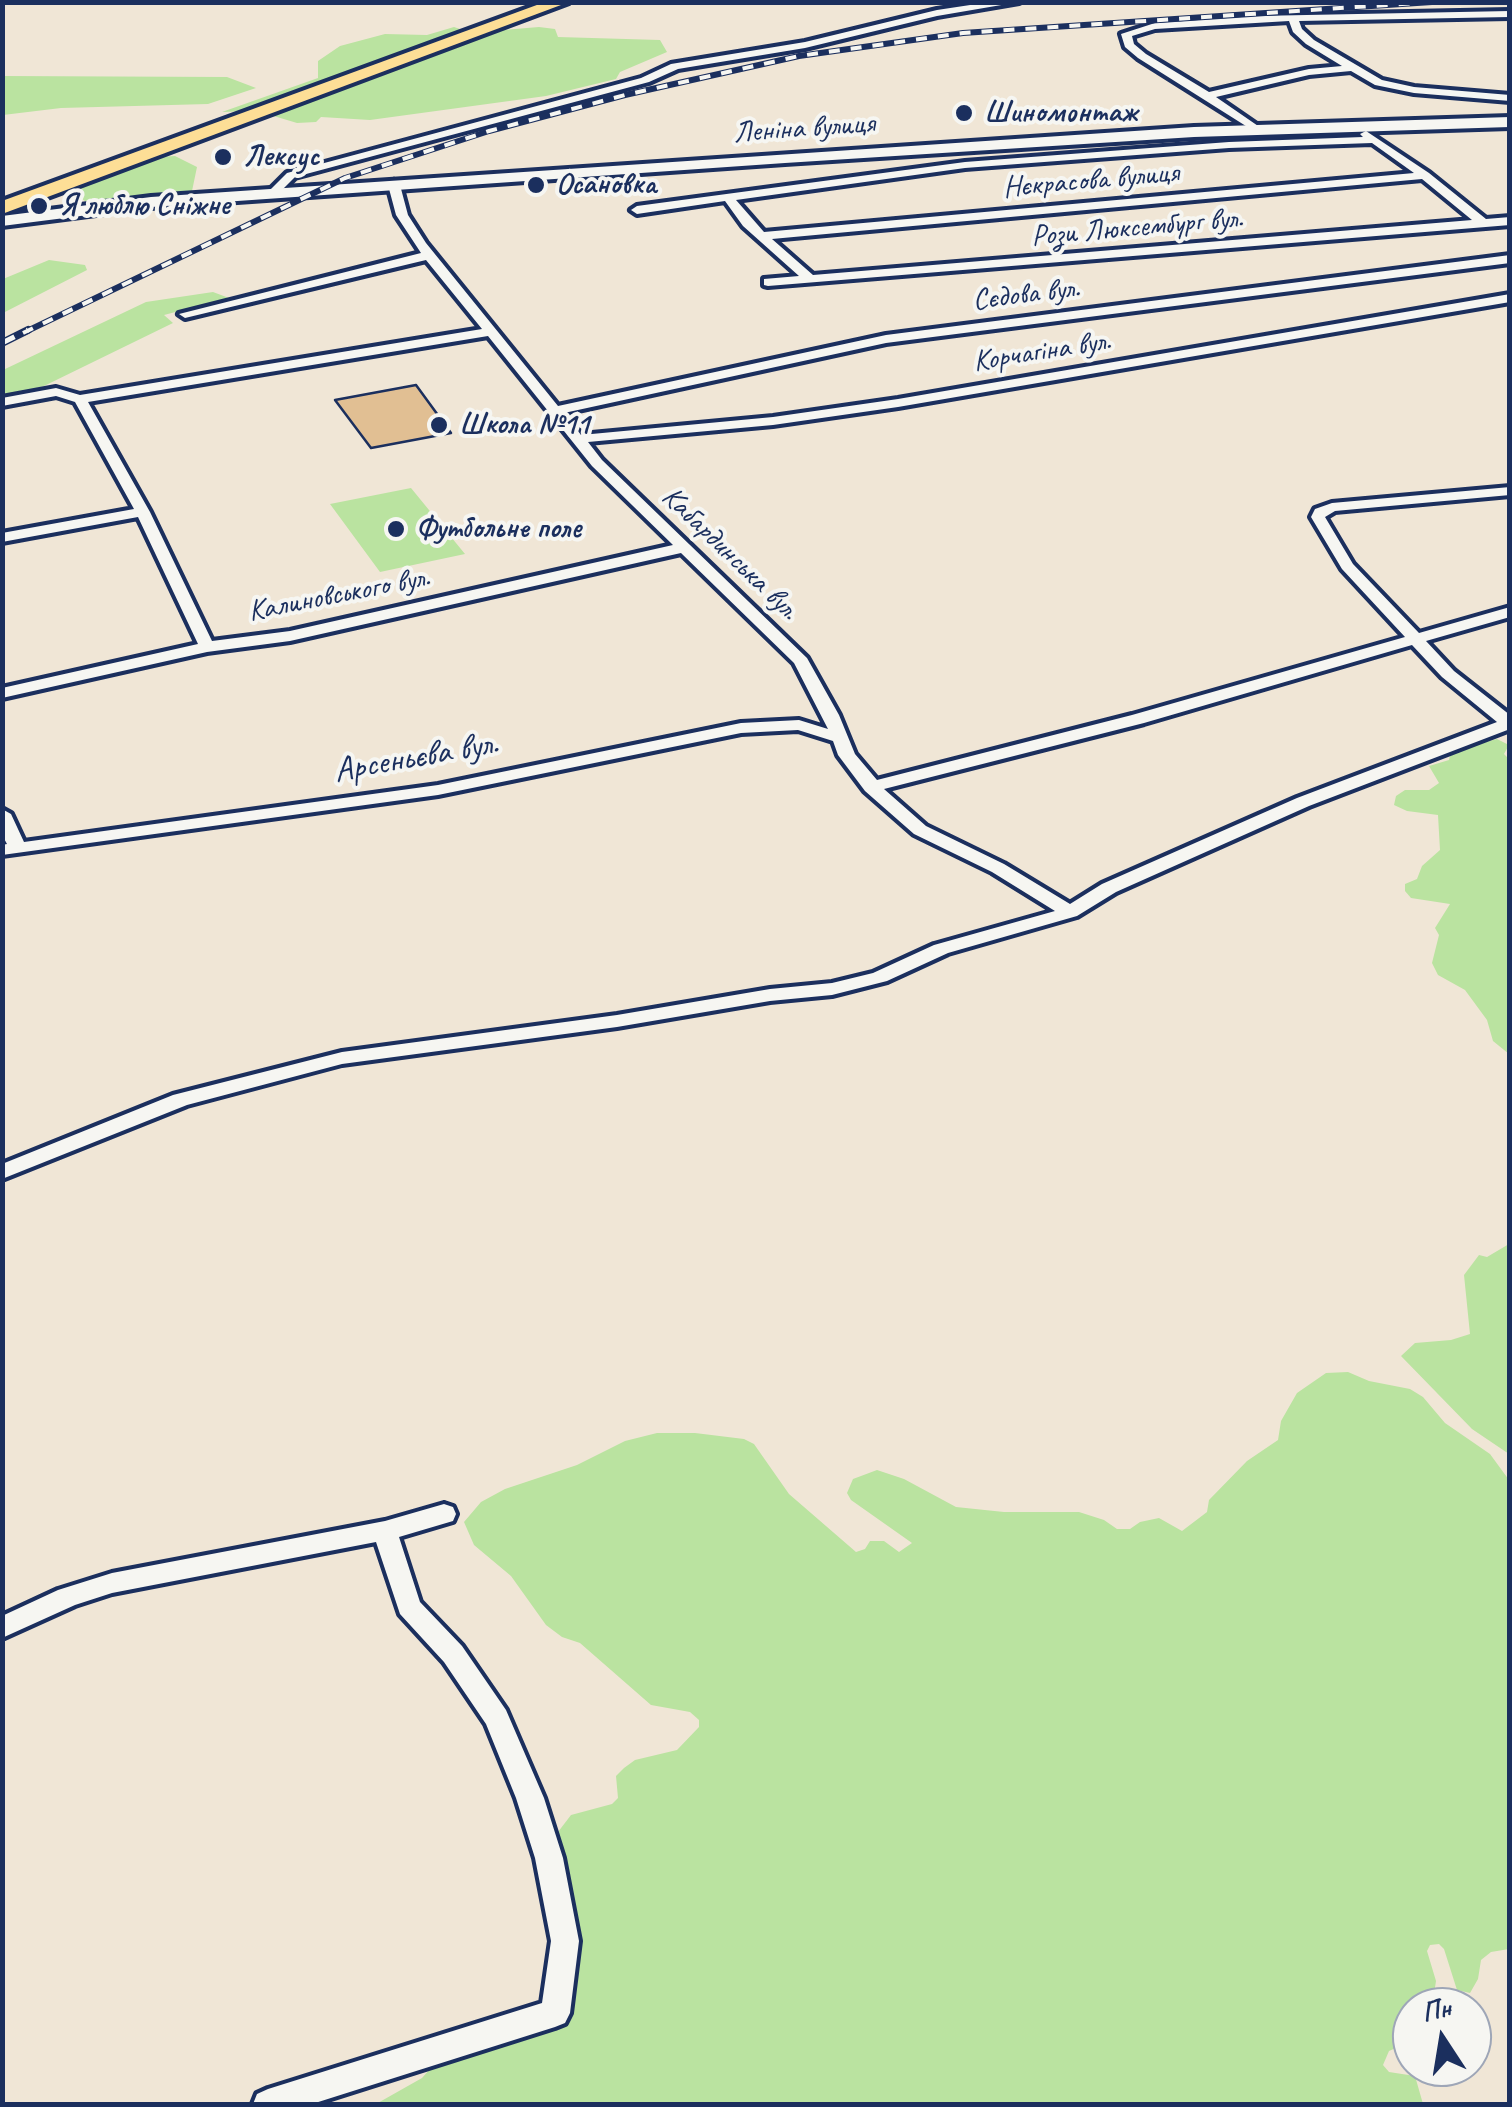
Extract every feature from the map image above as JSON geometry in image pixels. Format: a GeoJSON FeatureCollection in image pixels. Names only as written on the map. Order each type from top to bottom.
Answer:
{"type":"FeatureCollection","features":[{"type":"Feature","properties":{"kind":"main road"},"geometry":{"type":"LineString","coordinates":[[2,208],[560,2]]}},
{"type":"Feature","properties":{"kind":"main road","name":"Леніна вулиця"},"geometry":{"type":"LineString","coordinates":[[2,221],[102,207],[394,184],[1257,130],[1510,122]]}},
{"type":"Feature","properties":{"kind":"main road"},"geometry":{"type":"LineString","coordinates":[[63,187],[64,197],[70,203],[102,207]]}},
{"type":"Feature","properties":{"kind":"street"},"geometry":{"type":"LineString","coordinates":[[274,193],[291,176],[645,80],[674,66],[805,45],[937,13],[1014,2]]}},
{"type":"Feature","properties":{"kind":"street"},"geometry":{"type":"LineString","coordinates":[[1257,130],[1134,50],[1127,38],[1129,31],[1178,24],[1510,14]]}},
{"type":"Feature","properties":{"kind":"street"},"geometry":{"type":"LineString","coordinates":[[1294,20],[1303,36],[1378,82],[1402,88],[1510,98]]}},
{"type":"Feature","properties":{"kind":"street"},"geometry":{"type":"LineString","coordinates":[[1206,96],[1309,72],[1351,68]]}},
{"type":"Feature","properties":{"kind":"street"},"geometry":{"type":"LineString","coordinates":[[1356,127],[1510,237]]}},
{"type":"Feature","properties":{"kind":"street"},"geometry":{"type":"LineString","coordinates":[[638,210],[965,165],[1230,144],[1374,140]]}},
{"type":"Feature","properties":{"kind":"street","name":"Нєкрасова вулиця"},"geometry":{"type":"LineString","coordinates":[[761,236],[1426,174]]}},
{"type":"Feature","properties":{"kind":"street","name":"Кабардинська вул."},"geometry":{"type":"LineString","coordinates":[[394,184],[402,215],[488,332],[553,411],[623,491],[802,661],[831,715],[837,737],[871,787],[901,818],[998,868],[1070,912]]}},
{"type":"Feature","properties":{"kind":"street"},"geometry":{"type":"LineString","coordinates":[[728,197],[761,236],[809,278]]}},
{"type":"Feature","properties":{"kind":"street","name":"Рози Люксембург вул."},"geometry":{"type":"LineString","coordinates":[[768,282],[1510,221]]}},
{"type":"Feature","properties":{"kind":"street"},"geometry":{"type":"LineString","coordinates":[[184,314],[430,254]]}},
{"type":"Feature","properties":{"kind":"street","name":"Сєдова вул."},"geometry":{"type":"LineString","coordinates":[[553,411],[886,338],[1510,258]]}},
{"type":"Feature","properties":{"kind":"street","name":"Корчагіна вул."},"geometry":{"type":"LineString","coordinates":[[580,439],[772,421],[916,401],[1510,298]]}},
{"type":"Feature","properties":{"kind":"street"},"geometry":{"type":"LineString","coordinates":[[2,402],[56,392],[80,399],[488,332]]}},
{"type":"Feature","properties":{"kind":"street"},"geometry":{"type":"LineString","coordinates":[[80,399],[142,512],[207,648]]}},
{"type":"Feature","properties":{"kind":"street"},"geometry":{"type":"LineString","coordinates":[[1509,723],[1448,674],[1347,566],[1320,526],[1320,512],[1332,507],[1510,492]]}},
{"type":"Feature","properties":{"kind":"street"},"geometry":{"type":"LineString","coordinates":[[2,538],[142,512]]}},
{"type":"Feature","properties":{"kind":"street","name":"Калиновського вул."},"geometry":{"type":"LineString","coordinates":[[2,694],[207,648],[290,636],[685,546]]}},
{"type":"Feature","properties":{"kind":"street"},"geometry":{"type":"LineString","coordinates":[[871,787],[1138,719],[1510,612]]}},
{"type":"Feature","properties":{"kind":"street"},"geometry":{"type":"LineString","coordinates":[[2,1172],[180,1100],[342,1058],[617,1020],[770,994],[832,989],[880,977],[941,949],[1070,912],[1109,888],[1303,802],[1509,723]]}},
{"type":"Feature","properties":{"kind":"street","name":"Арсеньєва вул."},"geometry":{"type":"LineString","coordinates":[[10,848],[438,790],[741,728],[799,724],[837,737]]}},
{"type":"Feature","properties":{"kind":"street"},"geometry":{"type":"LineString","coordinates":[[2,814],[10,848]]}},
{"type":"Feature","properties":{"kind":"street"},"geometry":{"type":"LineString","coordinates":[[2,1628],[67,1597],[112,1583],[384,1531],[444,1514]]}},
{"type":"Feature","properties":{"kind":"street"},"geometry":{"type":"LineString","coordinates":[[268,2104],[555,2013],[565,1941],[549,1858],[530,1798],[497,1718],[453,1654],[409,1607],[384,1531]]}},
{"type":"Feature","properties":{"kind":"green space"},"geometry":{"type":"Polygon","coordinates":[[[454,27],[463,30],[327,85],[250,111],[222,112],[318,78],[318,61],[340,46],[385,34],[427,35],[454,27]]]}},
{"type":"Feature","properties":{"kind":"green space"},"geometry":{"type":"Polygon","coordinates":[[[555,29],[558,37],[660,40],[667,52],[620,72],[616,79],[546,96],[370,120],[321,117],[316,122],[297,123],[267,114],[491,31],[555,29]]]}},
{"type":"Feature","properties":{"kind":"green space"},"geometry":{"type":"Polygon","coordinates":[[[3,76],[227,77],[256,88],[208,104],[61,108],[3,115],[3,76]]]}},
{"type":"Feature","properties":{"kind":"green space"},"geometry":{"type":"Polygon","coordinates":[[[175,156],[197,167],[192,191],[184,195],[85,201],[67,190],[158,157],[175,156]]]}},
{"type":"Feature","properties":{"kind":"green space"},"geometry":{"type":"Polygon","coordinates":[[[49,260],[85,265],[87,270],[3,313],[3,279],[49,260]]]}},
{"type":"Feature","properties":{"kind":"green space"},"geometry":{"type":"Polygon","coordinates":[[[213,292],[229,298],[164,315],[173,323],[44,386],[3,397],[3,370],[146,302],[213,292]]]}},
{"type":"Feature","properties":{"kind":"green space","name":"Футбольне поле"},"geometry":{"type":"Polygon","coordinates":[[[411,488],[465,554],[380,572],[330,504],[411,488]]]}},
{"type":"Feature","properties":{"kind":"green space"},"geometry":{"type":"Polygon","coordinates":[[[1497,739],[1509,745],[1504,754],[1510,760],[1509,1054],[1493,1041],[1487,1020],[1465,990],[1438,975],[1432,963],[1439,935],[1435,928],[1450,904],[1411,898],[1405,891],[1405,884],[1417,879],[1422,866],[1440,850],[1438,815],[1394,805],[1396,796],[1405,790],[1429,790],[1439,783],[1429,766],[1449,760],[1451,751],[1497,739]]]}},
{"type":"Feature","properties":{"kind":"green space"},"geometry":{"type":"Polygon","coordinates":[[[1509,1244],[1509,1454],[1472,1429],[1401,1356],[1415,1343],[1470,1334],[1464,1275],[1479,1255],[1487,1257],[1509,1244]]]}},
{"type":"Feature","properties":{"kind":"green space"},"geometry":{"type":"Polygon","coordinates":[[[1348,1372],[1369,1381],[1410,1389],[1423,1397],[1445,1423],[1490,1454],[1509,1480],[1509,1949],[1491,1952],[1481,1960],[1473,1987],[1456,1987],[1444,1949],[1439,1944],[1430,1945],[1427,1951],[1435,1987],[1392,1987],[1392,2050],[1383,2065],[1392,2072],[1392,2087],[1418,2087],[1423,2104],[376,2104],[422,2078],[437,2061],[563,2010],[558,1832],[571,1815],[612,1804],[618,1798],[616,1776],[624,1768],[635,1760],[677,1750],[699,1727],[699,1720],[690,1712],[651,1705],[580,1643],[562,1637],[546,1625],[511,1576],[474,1545],[464,1522],[481,1502],[505,1489],[577,1465],[625,1441],[657,1433],[695,1433],[744,1439],[754,1444],[789,1494],[856,1552],[865,1549],[870,1541],[884,1541],[899,1552],[912,1543],[851,1500],[847,1493],[853,1479],[877,1470],[904,1479],[956,1507],[1004,1512],[1079,1512],[1117,1529],[1130,1529],[1159,1518],[1182,1531],[1207,1512],[1209,1500],[1247,1461],[1278,1440],[1281,1421],[1297,1393],[1326,1373],[1348,1372]]]}},
{"type":"Feature","properties":{"kind":"building","name":"Школа №11"},"geometry":{"type":"Polygon","coordinates":[[[416,385],[451,433],[371,448],[335,400],[416,385]]]}},
{"type":"Feature","properties":{"kind":"railway"},"geometry":{"type":"LineString","coordinates":[[23,333],[345,178],[489,131],[625,95],[799,56],[963,33],[1432,2]]}},
{"type":"Feature","properties":{"kind":"railway"},"geometry":{"type":"LineString","coordinates":[[2,343],[28,330]]}},
{"type":"Feature","properties":{"kind":"place","name":"Шиномонтаж"},"geometry":{"type":"Point","coordinates":[964,113]}},
{"type":"Feature","properties":{"kind":"place","name":"Лексус"},"geometry":{"type":"Point","coordinates":[223,157]}},
{"type":"Feature","properties":{"kind":"place","name":"Осановка"},"geometry":{"type":"Point","coordinates":[536,185]}},
{"type":"Feature","properties":{"kind":"place","name":"Я люблю Сніжне"},"geometry":{"type":"Point","coordinates":[39,206]}},
{"type":"Feature","properties":{"kind":"place","name":"Школа №11"},"geometry":{"type":"Point","coordinates":[439,425]}},
{"type":"Feature","properties":{"kind":"place","name":"Футбольне поле"},"geometry":{"type":"Point","coordinates":[396,529]}}]}
